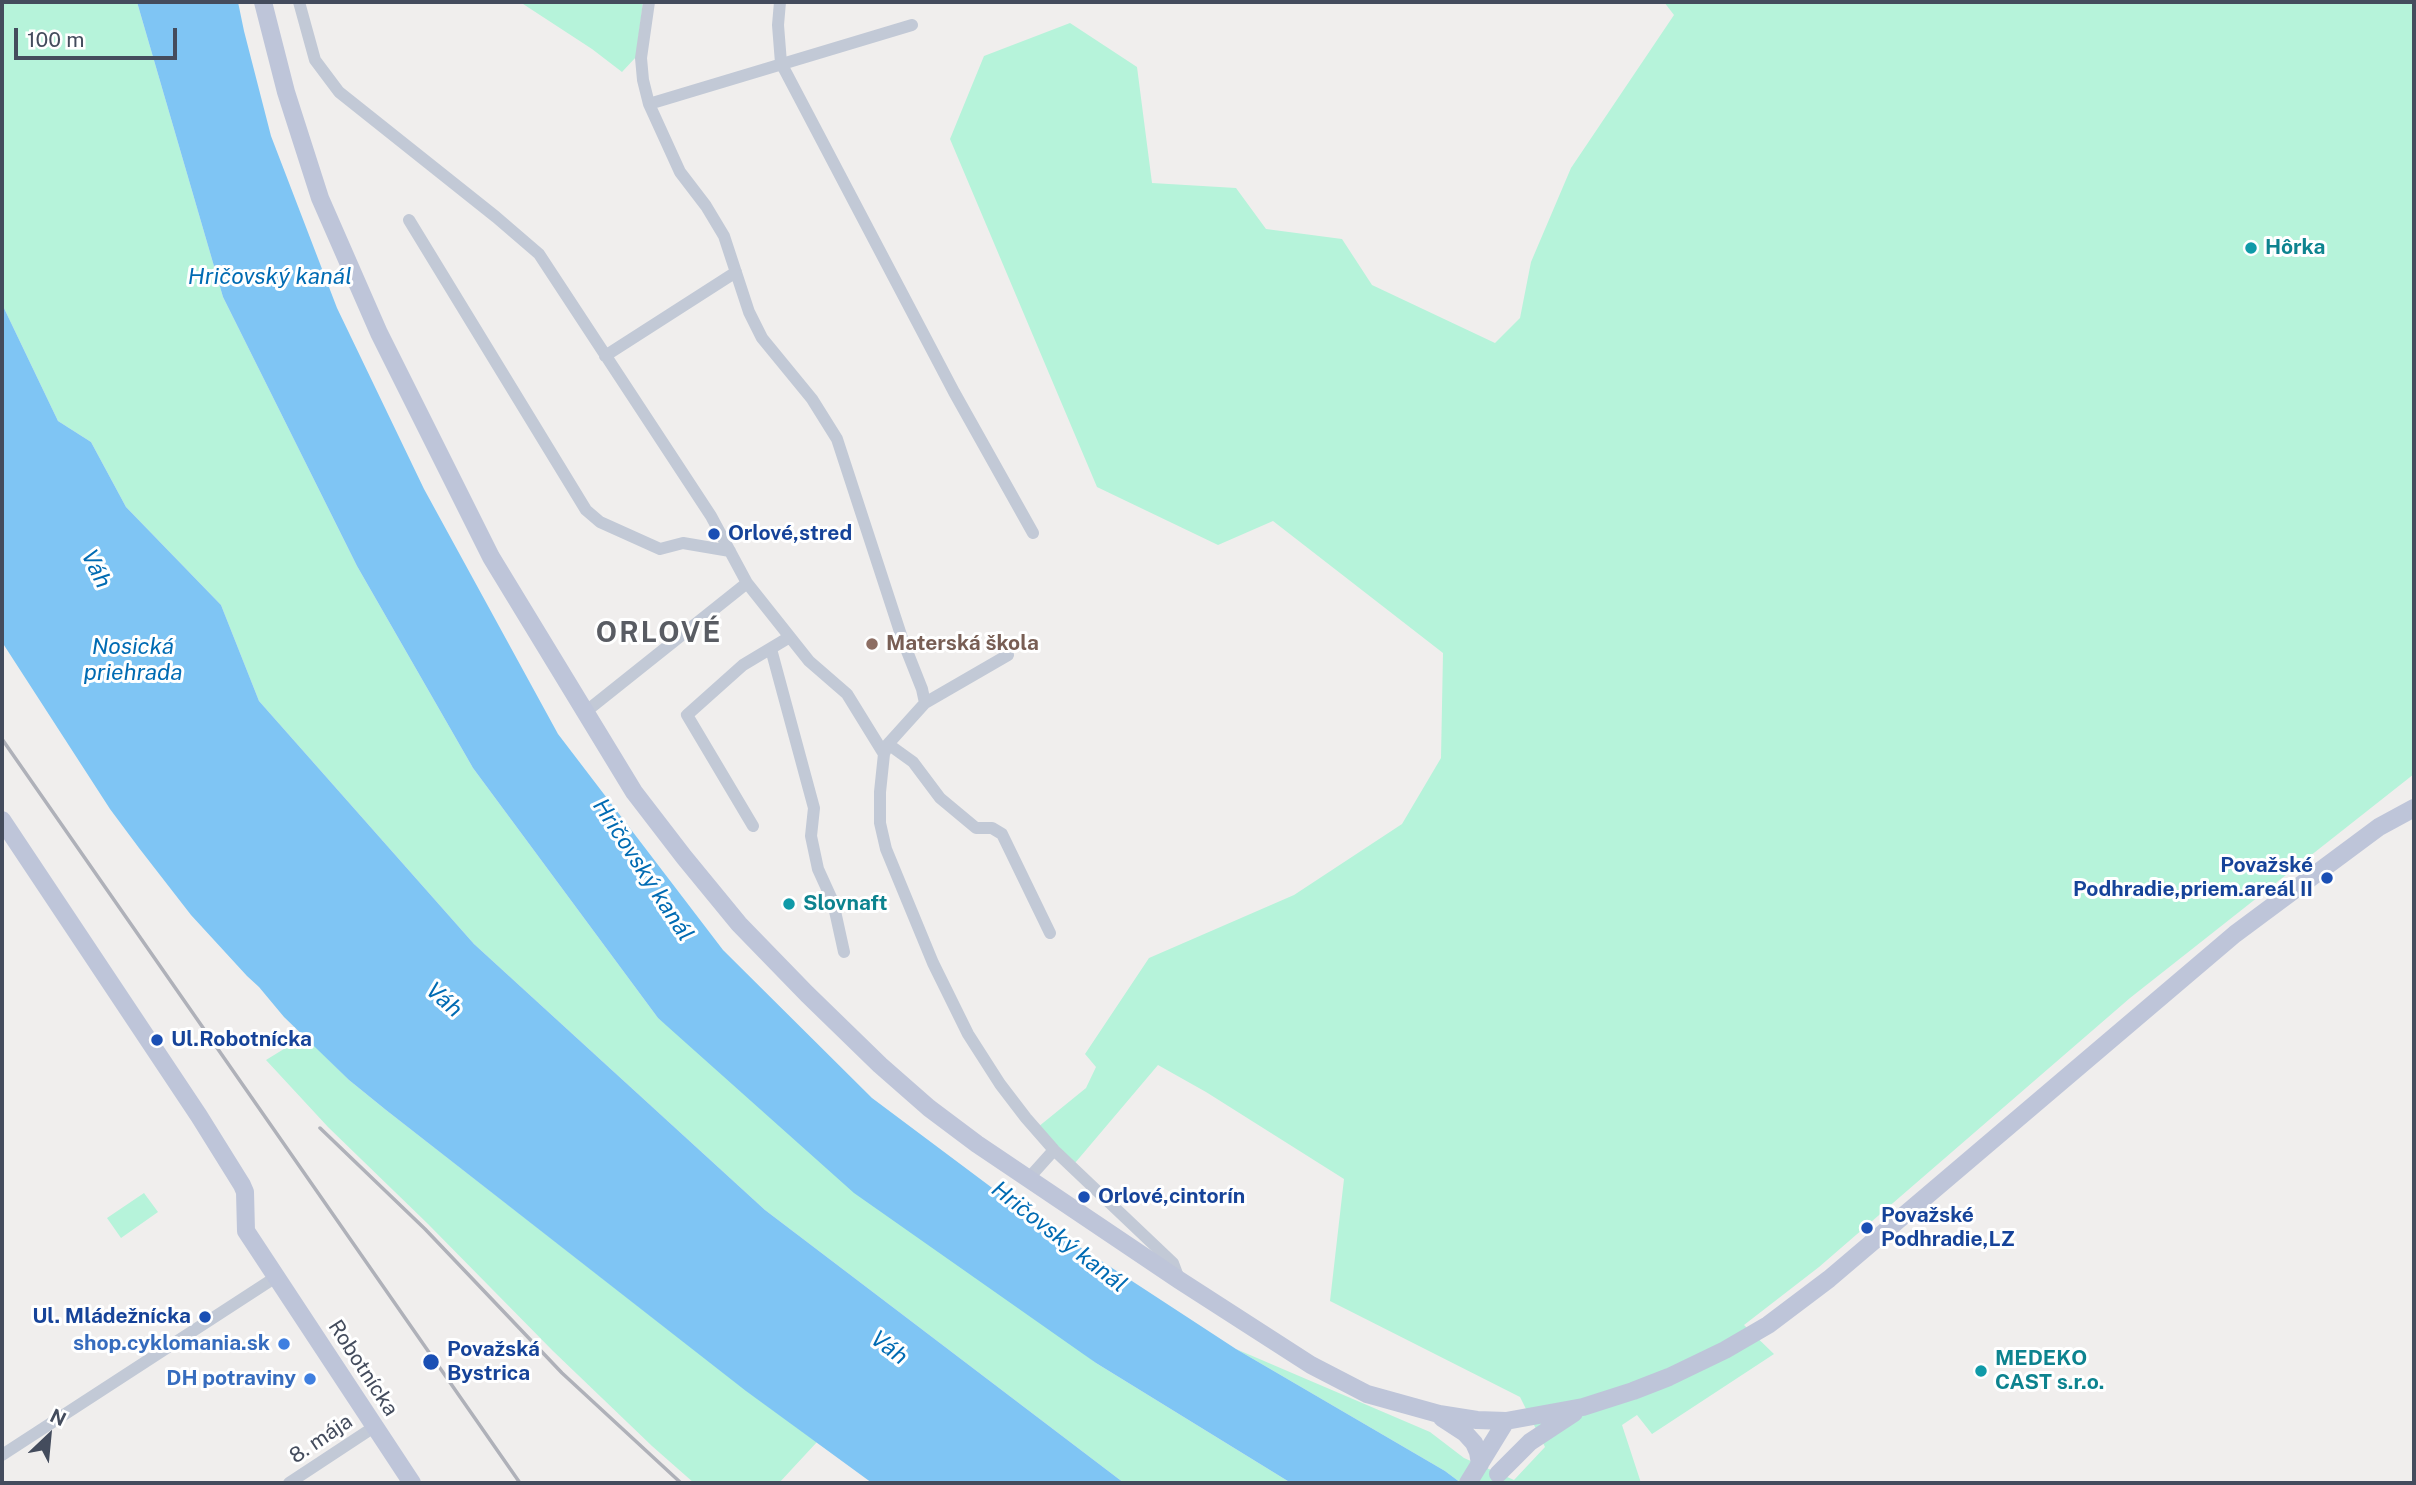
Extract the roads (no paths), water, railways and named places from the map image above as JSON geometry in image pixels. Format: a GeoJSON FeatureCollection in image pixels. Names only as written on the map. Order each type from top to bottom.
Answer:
{"type":"FeatureCollection","features":[{"type":"Feature","properties":{"kind":"main road"},"geometry":{"type":"LineString","coordinates":[[263,2],[286,92],[320,198],[379,333],[491,556],[634,792],[684,858],[739,924],[880,1065],[939,1115],[1028,1180],[1179,1280],[1311,1365],[1356,1389],[1394,1403],[1435,1413],[1476,1420],[1506,1421],[1583,1407],[1669,1377],[1725,1350],[1768,1325],[1829,1279],[2235,934],[2379,827],[2414,808]]}},
{"type":"Feature","properties":{"kind":"main road","name":"Robotnícka"},"geometry":{"type":"LineString","coordinates":[[2,820],[242,1185],[246,1231],[412,1483]]}},
{"type":"Feature","properties":{"kind":"main road"},"geometry":{"type":"LineString","coordinates":[[1495,1479],[1517,1453],[1583,1407]]}},
{"type":"Feature","properties":{"kind":"main road"},"geometry":{"type":"LineString","coordinates":[[1435,1413],[1469,1437],[1477,1449],[1473,1474]]}},
{"type":"Feature","properties":{"kind":"main road"},"geometry":{"type":"LineString","coordinates":[[1473,1474],[1506,1421]]}},
{"type":"Feature","properties":{"kind":"main road"},"geometry":{"type":"LineString","coordinates":[[1495,1479],[1511,1438],[1506,1421]]}},
{"type":"Feature","properties":{"kind":"street"},"geometry":{"type":"LineString","coordinates":[[299,2],[315,60],[339,92],[538,254],[711,516],[747,583],[788,638],[809,661],[848,694],[886,749],[914,762],[940,798],[976,828],[992,828],[1002,834],[1050,933]]}},
{"type":"Feature","properties":{"kind":"street"},"geometry":{"type":"LineString","coordinates":[[649,2],[641,58],[649,104],[680,172],[706,206],[724,236],[749,312],[762,338],[812,399],[837,439],[925,703]]}},
{"type":"Feature","properties":{"kind":"street"},"geometry":{"type":"LineString","coordinates":[[780,2],[781,63],[948,380],[1033,533]]}},
{"type":"Feature","properties":{"kind":"street"},"geometry":{"type":"LineString","coordinates":[[649,104],[912,25]]}},
{"type":"Feature","properties":{"kind":"street"},"geometry":{"type":"LineString","coordinates":[[409,220],[586,510],[600,522],[660,549],[683,542],[730,551]]}},
{"type":"Feature","properties":{"kind":"street"},"geometry":{"type":"LineString","coordinates":[[605,356],[736,272]]}},
{"type":"Feature","properties":{"kind":"street"},"geometry":{"type":"LineString","coordinates":[[584,713],[747,583]]}},
{"type":"Feature","properties":{"kind":"street"},"geometry":{"type":"LineString","coordinates":[[753,826],[687,715],[743,665],[788,638]]}},
{"type":"Feature","properties":{"kind":"street"},"geometry":{"type":"LineString","coordinates":[[771,649],[814,808],[811,836],[818,869],[833,902],[844,952]]}},
{"type":"Feature","properties":{"kind":"street"},"geometry":{"type":"LineString","coordinates":[[1008,655],[925,703],[886,749],[880,792],[880,823],[887,849],[933,963],[968,1034],[987,1064],[1026,1118],[1054,1150],[1173,1263],[1179,1280]]}},
{"type":"Feature","properties":{"kind":"street"},"geometry":{"type":"LineString","coordinates":[[1028,1180],[1054,1150]]}},
{"type":"Feature","properties":{"kind":"street"},"geometry":{"type":"LineString","coordinates":[[2,1455],[276,1278]]}},
{"type":"Feature","properties":{"kind":"street","name":"8. mája"},"geometry":{"type":"LineString","coordinates":[[289,1483],[308,1478],[374,1427]]}},
{"type":"Feature","properties":{"kind":"water","name":"Hričovský kanál"},"geometry":{"type":"Polygon","coordinates":[[[137,2],[238,2],[271,136],[337,308],[424,489],[558,734],[723,950],[872,1098],[1011,1202],[1236,1349],[1445,1471],[1461,1483],[1291,1483],[1096,1363],[854,1193],[658,1018],[473,768],[357,566],[223,297],[137,2]]]}},
{"type":"Feature","properties":{"kind":"water","name":"Nosická priehrada"},"geometry":{"type":"Polygon","coordinates":[[[2,304],[58,421],[91,442],[126,507],[221,605],[259,701],[474,944],[765,1210],[1124,1483],[872,1483],[746,1391],[386,1110],[349,1080],[284,1017],[191,915],[139,848],[110,809],[2,642],[2,304]]]}},
{"type":"Feature","properties":{"kind":"railway"},"geometry":{"type":"LineString","coordinates":[[2,739],[520,1483]]}},
{"type":"Feature","properties":{"kind":"railway"},"geometry":{"type":"LineString","coordinates":[[320,1128],[425,1229],[562,1373],[681,1483]]}},
{"type":"Feature","properties":{"kind":"place","name":"Hôrka"},"geometry":{"type":"Point","coordinates":[2251,248]}},
{"type":"Feature","properties":{"kind":"place","name":"Orlové,stred"},"geometry":{"type":"Point","coordinates":[714,534]}},
{"type":"Feature","properties":{"kind":"place","name":"Materská škola"},"geometry":{"type":"Point","coordinates":[872,644]}},
{"type":"Feature","properties":{"kind":"place","name":"Považské Podhradie,priem.areál II"},"geometry":{"type":"Point","coordinates":[2327,878]}},
{"type":"Feature","properties":{"kind":"place","name":"Slovnaft"},"geometry":{"type":"Point","coordinates":[789,904]}},
{"type":"Feature","properties":{"kind":"place","name":"Ul.Robotnícka"},"geometry":{"type":"Point","coordinates":[157,1040]}},
{"type":"Feature","properties":{"kind":"place","name":"Orlové,cintorín"},"geometry":{"type":"Point","coordinates":[1084,1197]}},
{"type":"Feature","properties":{"kind":"place","name":"Považské Podhradie,LZ"},"geometry":{"type":"Point","coordinates":[1867,1228]}},
{"type":"Feature","properties":{"kind":"place","name":"Ul. Mládežnícka"},"geometry":{"type":"Point","coordinates":[205,1317]}},
{"type":"Feature","properties":{"kind":"place","name":"shop.cyklomania.sk"},"geometry":{"type":"Point","coordinates":[284,1344]}},
{"type":"Feature","properties":{"kind":"place","name":"Považská Bystrica"},"geometry":{"type":"Point","coordinates":[431,1362]}},
{"type":"Feature","properties":{"kind":"place","name":"MEDEKO CAST s.r.o."},"geometry":{"type":"Point","coordinates":[1981,1371]}},
{"type":"Feature","properties":{"kind":"place","name":"DH potraviny"},"geometry":{"type":"Point","coordinates":[310,1379]}},
{"type":"Feature","properties":{"kind":"district","name":"ORLOVÉ"},"geometry":{"type":"Point","coordinates":[659,633]}},
{"type":"Feature","properties":{"kind":"water label","name":"Váh"},"geometry":{"type":"Point","coordinates":[96,569]}},
{"type":"Feature","properties":{"kind":"water label","name":"Váh"},"geometry":{"type":"Point","coordinates":[444,1000]}},
{"type":"Feature","properties":{"kind":"water label","name":"Váh"},"geometry":{"type":"Point","coordinates":[889,1348]}}]}
